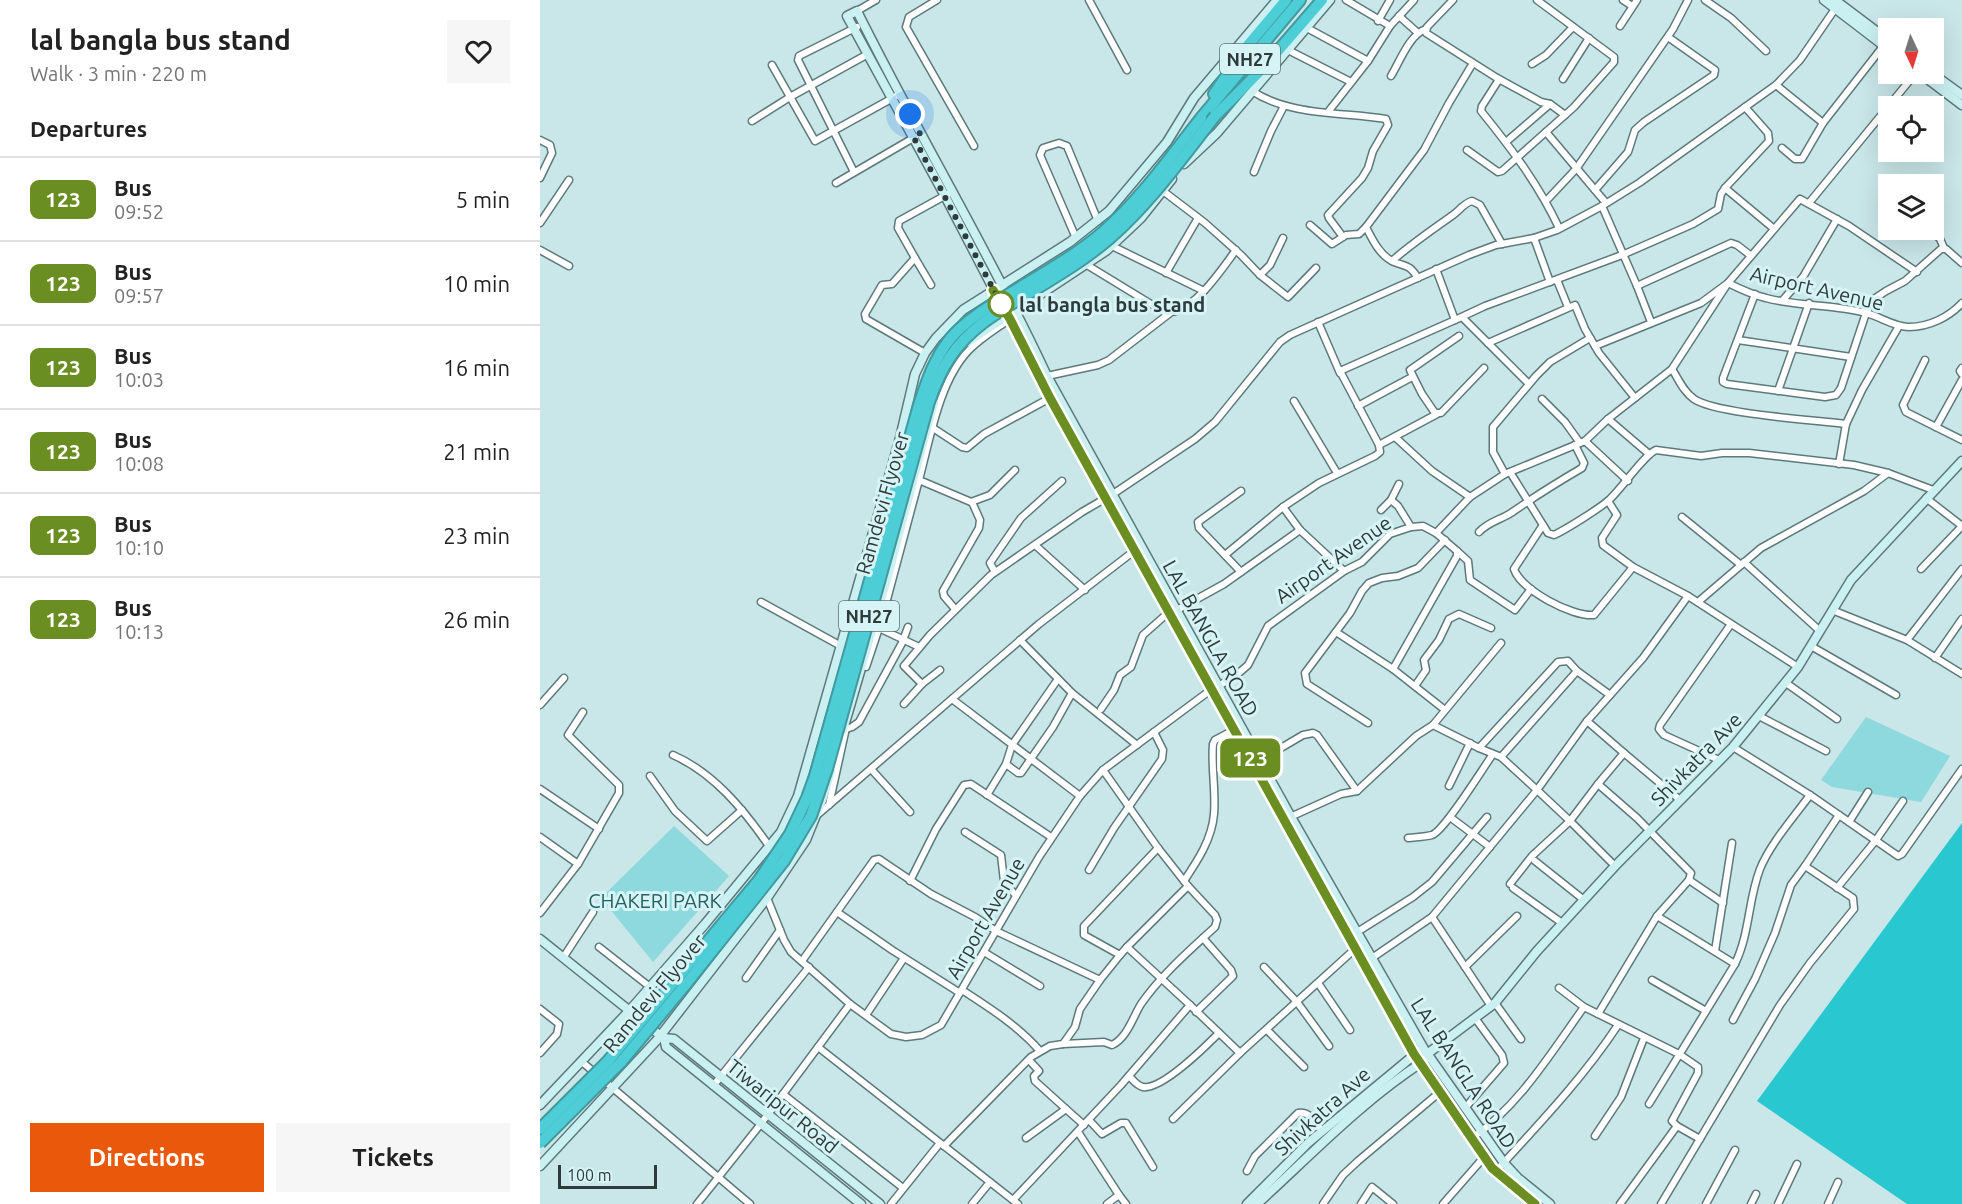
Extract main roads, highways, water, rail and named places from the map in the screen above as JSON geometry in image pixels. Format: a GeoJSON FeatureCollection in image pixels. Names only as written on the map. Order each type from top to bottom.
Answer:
{"type":"FeatureCollection","features":[{"type":"Feature","properties":{"kind":"highway"},"geometry":{"type":"LineString","coordinates":[[1201,118],[1221,83],[1244,50],[1286,0]]}},
{"type":"Feature","properties":{"kind":"highway","name":"Ramdevi Flyover"},"geometry":{"type":"LineString","coordinates":[[540,1129],[608,1061],[759,880],[790,834],[815,776],[919,405],[933,367],[943,349],[952,337],[978,314],[1072,256],[1101,233],[1143,191],[1300,0]]}},
{"type":"Feature","properties":{"kind":"highway","name":"Ramdevi Flyover"},"geometry":{"type":"LineString","coordinates":[[540,1143],[644,1035],[778,869],[806,824],[827,769],[929,402],[943,366],[966,337],[984,322],[1085,257],[1110,238],[1148,200],[1215,116],[1258,74],[1318,1]]}},
{"type":"Feature","properties":{"kind":"place","name":"lal bangla bus stand"},"geometry":{"type":"Point","coordinates":[1001,304]}},
{"type":"Feature","properties":{"kind":"park label","name":"CHAKERI PARK"},"geometry":{"type":"Point","coordinates":[655,900]}}]}
